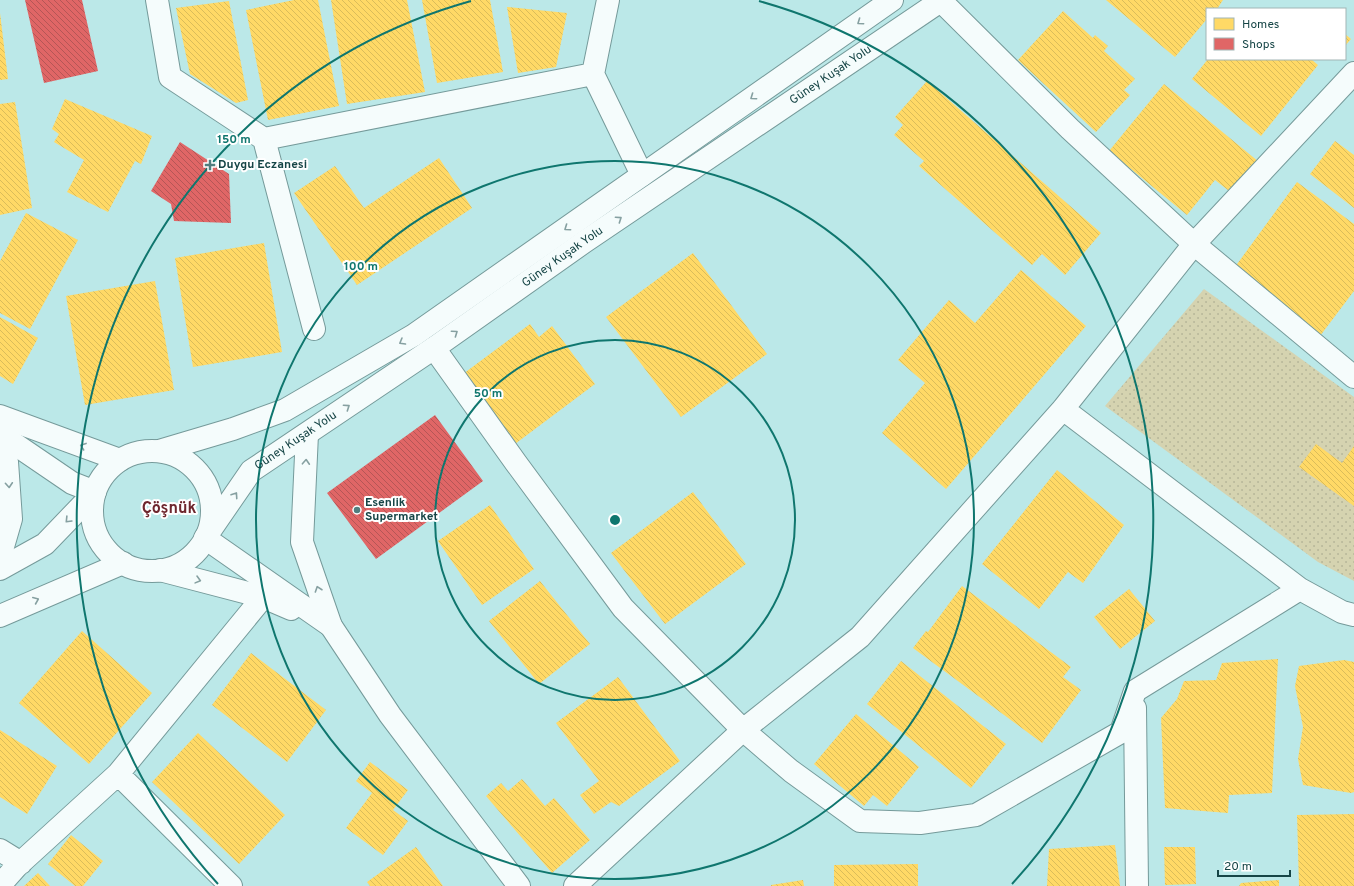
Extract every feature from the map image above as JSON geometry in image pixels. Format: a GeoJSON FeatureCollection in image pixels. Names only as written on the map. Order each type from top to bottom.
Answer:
{"type":"FeatureCollection","features":[{"type":"Feature","properties":{"kind":"street"},"geometry":{"type":"LineString","coordinates":[[157,0],[170,77],[264,140],[314,329]]}},
{"type":"Feature","properties":{"kind":"street"},"geometry":{"type":"LineString","coordinates":[[608,0],[594,74],[642,175]]}},
{"type":"Feature","properties":{"kind":"street","name":"Güney Kuşak Yolu"},"geometry":{"type":"LineString","coordinates":[[159,451],[232,429],[285,410],[414,335],[892,0]]}},
{"type":"Feature","properties":{"kind":"street"},"geometry":{"type":"LineString","coordinates":[[941,0],[1070,129],[1194,244],[1354,377]]}},
{"type":"Feature","properties":{"kind":"street","name":"Güney Kuşak Yolu"},"geometry":{"type":"LineString","coordinates":[[205,538],[251,471],[434,348],[584,242],[941,0]]}},
{"type":"Feature","properties":{"kind":"street"},"geometry":{"type":"LineString","coordinates":[[264,140],[594,74]]}},
{"type":"Feature","properties":{"kind":"street"},"geometry":{"type":"LineString","coordinates":[[575,886],[743,730],[860,637],[1063,409],[1194,244],[1354,74]]}},
{"type":"Feature","properties":{"kind":"street"},"geometry":{"type":"LineString","coordinates":[[434,348],[516,463],[623,608],[743,730],[791,771],[860,821],[920,823],[976,815],[1121,732],[1135,691],[1300,590]]}},
{"type":"Feature","properties":{"kind":"street"},"geometry":{"type":"LineString","coordinates":[[1063,409],[1300,590],[1342,612],[1354,615]]}},
{"type":"Feature","properties":{"kind":"street"},"geometry":{"type":"LineString","coordinates":[[0,416],[120,460]]}},
{"type":"Feature","properties":{"kind":"street"},"geometry":{"type":"LineString","coordinates":[[0,434],[72,483],[95,492]]}},
{"type":"Feature","properties":{"kind":"street"},"geometry":{"type":"LineString","coordinates":[[307,434],[302,542],[330,626],[390,715],[519,886]]}},
{"type":"Feature","properties":{"kind":"street"},"geometry":{"type":"LineString","coordinates":[[0,448],[7,462],[11,519],[0,557]]}},
{"type":"Feature","properties":{"kind":"street"},"geometry":{"type":"LineString","coordinates":[[0,569],[45,544],[95,492],[104,474],[120,460],[139,452],[159,451],[178,457],[193,467],[205,483],[211,501],[211,520],[205,538],[194,554],[178,565],[160,570]]}},
{"type":"Feature","properties":{"kind":"street"},"geometry":{"type":"LineString","coordinates":[[95,492],[92,512],[96,533],[106,550],[123,563],[141,570],[160,570],[262,597],[330,626]]}},
{"type":"Feature","properties":{"kind":"street"},"geometry":{"type":"LineString","coordinates":[[205,538],[330,626]]}},
{"type":"Feature","properties":{"kind":"street"},"geometry":{"type":"LineString","coordinates":[[0,616],[123,563]]}},
{"type":"Feature","properties":{"kind":"street"},"geometry":{"type":"LineString","coordinates":[[0,885],[21,863],[118,774],[262,597]]}},
{"type":"Feature","properties":{"kind":"street"},"geometry":{"type":"LineString","coordinates":[[1135,691],[1138,886]]}},
{"type":"Feature","properties":{"kind":"street"},"geometry":{"type":"LineString","coordinates":[[118,774],[231,886]]}},
{"type":"Feature","properties":{"kind":"street"},"geometry":{"type":"LineString","coordinates":[[0,850],[21,863]]}},
{"type":"Feature","properties":{"kind":"shaded area"},"geometry":{"type":"Polygon","coordinates":[[[1204,289],[1354,397],[1354,581],[1318,562],[1105,406],[1204,289]]]}},
{"type":"Feature","properties":{"kind":"building: Homes"},"geometry":{"type":"Polygon","coordinates":[[[294,0],[318,0],[339,106],[268,120],[246,10],[294,0]]]}},
{"type":"Feature","properties":{"kind":"building: Homes"},"geometry":{"type":"Polygon","coordinates":[[[331,0],[407,0],[425,92],[347,104],[331,0]]]}},
{"type":"Feature","properties":{"kind":"building: Homes"},"geometry":{"type":"Polygon","coordinates":[[[422,0],[490,0],[503,72],[437,83],[422,0]]]}},
{"type":"Feature","properties":{"kind":"building: Homes"},"geometry":{"type":"Polygon","coordinates":[[[1106,0],[1223,0],[1218,8],[1206,8],[1206,20],[1175,57],[1106,0]]]}},
{"type":"Feature","properties":{"kind":"building: Homes"},"geometry":{"type":"Polygon","coordinates":[[[229,1],[248,100],[236,103],[190,74],[176,8],[229,1]]]}},
{"type":"Feature","properties":{"kind":"building: Homes"},"geometry":{"type":"Polygon","coordinates":[[[507,7],[567,13],[556,67],[518,73],[507,7]]]}},
{"type":"Feature","properties":{"kind":"building: Homes"},"geometry":{"type":"Polygon","coordinates":[[[1063,11],[1093,38],[1095,35],[1108,46],[1104,51],[1135,79],[1124,90],[1130,95],[1096,132],[1018,60],[1063,11]]]}},
{"type":"Feature","properties":{"kind":"building: Homes"},"geometry":{"type":"Polygon","coordinates":[[[0,13],[8,79],[0,80],[0,13]]]}},
{"type":"Feature","properties":{"kind":"building: Homes"},"geometry":{"type":"Polygon","coordinates":[[[1346,35],[1351,39],[1346,45],[1346,35]]]}},
{"type":"Feature","properties":{"kind":"building: Homes"},"geometry":{"type":"Polygon","coordinates":[[[1207,60],[1312,60],[1318,65],[1261,136],[1192,79],[1207,60]]]}},
{"type":"Feature","properties":{"kind":"building: Homes"},"geometry":{"type":"Polygon","coordinates":[[[927,81],[1101,233],[1065,275],[1042,254],[1032,265],[919,166],[924,161],[894,135],[903,125],[895,117],[927,81]]]}},
{"type":"Feature","properties":{"kind":"building: Homes"},"geometry":{"type":"Polygon","coordinates":[[[1164,84],[1259,162],[1233,194],[1215,180],[1187,215],[1109,151],[1164,84]]]}},
{"type":"Feature","properties":{"kind":"building: Homes"},"geometry":{"type":"Polygon","coordinates":[[[65,99],[152,136],[141,164],[135,161],[108,212],[67,192],[84,160],[54,142],[59,134],[52,129],[65,99]]]}},
{"type":"Feature","properties":{"kind":"building: Homes"},"geometry":{"type":"Polygon","coordinates":[[[15,102],[32,208],[0,215],[0,104],[15,102]]]}},
{"type":"Feature","properties":{"kind":"building: Homes"},"geometry":{"type":"Polygon","coordinates":[[[1335,141],[1354,155],[1354,208],[1310,174],[1335,141]]]}},
{"type":"Feature","properties":{"kind":"building: Homes"},"geometry":{"type":"Polygon","coordinates":[[[439,158],[472,208],[357,285],[294,193],[335,166],[364,208],[439,158]]]}},
{"type":"Feature","properties":{"kind":"building: Homes"},"geometry":{"type":"Polygon","coordinates":[[[1297,182],[1354,224],[1354,291],[1320,336],[1232,271],[1297,182]]]}},
{"type":"Feature","properties":{"kind":"building: Homes"},"geometry":{"type":"Polygon","coordinates":[[[26,213],[78,240],[30,329],[0,313],[0,261],[26,213]]]}},
{"type":"Feature","properties":{"kind":"building: Homes"},"geometry":{"type":"Polygon","coordinates":[[[264,243],[282,352],[193,367],[175,258],[264,243]]]}},
{"type":"Feature","properties":{"kind":"building: Homes"},"geometry":{"type":"Polygon","coordinates":[[[693,253],[767,354],[681,417],[606,317],[693,253]]]}},
{"type":"Feature","properties":{"kind":"building: Homes"},"geometry":{"type":"Polygon","coordinates":[[[1021,270],[1086,326],[946,489],[882,433],[925,383],[898,360],[949,300],[975,323],[1021,270]]]}},
{"type":"Feature","properties":{"kind":"building: Homes"},"geometry":{"type":"Polygon","coordinates":[[[155,281],[174,390],[85,405],[66,296],[155,281]]]}},
{"type":"Feature","properties":{"kind":"building: Homes"},"geometry":{"type":"Polygon","coordinates":[[[0,317],[38,338],[13,384],[0,376],[0,317]]]}},
{"type":"Feature","properties":{"kind":"building: Homes"},"geometry":{"type":"Polygon","coordinates":[[[530,324],[539,337],[552,326],[595,384],[515,444],[463,374],[530,324]]]}},
{"type":"Feature","properties":{"kind":"building: Homes"},"geometry":{"type":"Polygon","coordinates":[[[1316,444],[1342,463],[1354,446],[1354,506],[1299,467],[1316,444]]]}},
{"type":"Feature","properties":{"kind":"building: Homes"},"geometry":{"type":"Polygon","coordinates":[[[1057,470],[1124,525],[1083,583],[1068,572],[1039,609],[982,564],[1057,470]]]}},
{"type":"Feature","properties":{"kind":"building: Homes"},"geometry":{"type":"Polygon","coordinates":[[[693,492],[746,564],[665,624],[611,553],[693,492]]]}},
{"type":"Feature","properties":{"kind":"building: Homes"},"geometry":{"type":"Polygon","coordinates":[[[490,505],[534,569],[482,605],[438,541],[490,505]]]}},
{"type":"Feature","properties":{"kind":"building: Homes"},"geometry":{"type":"Polygon","coordinates":[[[540,581],[590,644],[539,684],[489,621],[540,581]]]}},
{"type":"Feature","properties":{"kind":"building: Homes"},"geometry":{"type":"Polygon","coordinates":[[[962,586],[1071,667],[1063,677],[1081,690],[1042,743],[913,648],[926,631],[928,632],[962,586]]]}},
{"type":"Feature","properties":{"kind":"building: Homes"},"geometry":{"type":"Polygon","coordinates":[[[1129,589],[1155,621],[1120,649],[1094,617],[1129,589]]]}},
{"type":"Feature","properties":{"kind":"building: Homes"},"geometry":{"type":"Polygon","coordinates":[[[82,631],[152,693],[89,764],[19,703],[82,631]]]}},
{"type":"Feature","properties":{"kind":"building: Homes"},"geometry":{"type":"Polygon","coordinates":[[[251,653],[326,710],[287,762],[212,705],[251,653]]]}},
{"type":"Feature","properties":{"kind":"building: Homes"},"geometry":{"type":"Polygon","coordinates":[[[1278,659],[1272,793],[1229,795],[1228,813],[1165,808],[1161,718],[1177,699],[1184,681],[1216,680],[1222,663],[1278,659]]]}},
{"type":"Feature","properties":{"kind":"building: Homes"},"geometry":{"type":"Polygon","coordinates":[[[1344,660],[1354,662],[1354,792],[1351,793],[1303,785],[1298,759],[1303,727],[1295,686],[1299,666],[1344,660]]]}},
{"type":"Feature","properties":{"kind":"building: Homes"},"geometry":{"type":"Polygon","coordinates":[[[901,661],[1006,744],[971,788],[867,704],[901,661]]]}},
{"type":"Feature","properties":{"kind":"building: Homes"},"geometry":{"type":"Polygon","coordinates":[[[618,677],[680,761],[619,806],[611,802],[594,814],[580,795],[599,781],[556,723],[618,677]]]}},
{"type":"Feature","properties":{"kind":"building: Homes"},"geometry":{"type":"Polygon","coordinates":[[[856,714],[919,767],[887,806],[873,795],[864,806],[814,764],[856,714]]]}},
{"type":"Feature","properties":{"kind":"building: Homes"},"geometry":{"type":"Polygon","coordinates":[[[0,730],[57,766],[27,814],[0,797],[0,730]]]}},
{"type":"Feature","properties":{"kind":"building: Homes"},"geometry":{"type":"Polygon","coordinates":[[[198,733],[285,815],[239,864],[152,782],[198,733]]]}},
{"type":"Feature","properties":{"kind":"building: Homes"},"geometry":{"type":"Polygon","coordinates":[[[370,762],[408,790],[393,810],[408,821],[383,855],[346,828],[372,793],[356,781],[370,762]]]}},
{"type":"Feature","properties":{"kind":"building: Homes"},"geometry":{"type":"Polygon","coordinates":[[[522,779],[545,806],[554,798],[590,840],[552,873],[486,796],[501,783],[508,791],[522,779]]]}},
{"type":"Feature","properties":{"kind":"building: Homes"},"geometry":{"type":"Polygon","coordinates":[[[1354,814],[1354,886],[1299,886],[1297,815],[1354,814]]]}},
{"type":"Feature","properties":{"kind":"building: Homes"},"geometry":{"type":"Polygon","coordinates":[[[71,835],[103,861],[83,886],[75,886],[48,864],[71,835]]]}},
{"type":"Feature","properties":{"kind":"building: Homes"},"geometry":{"type":"Polygon","coordinates":[[[1115,845],[1120,886],[1047,886],[1049,849],[1115,845]]]}},
{"type":"Feature","properties":{"kind":"building: Homes"},"geometry":{"type":"Polygon","coordinates":[[[416,847],[443,886],[370,886],[367,882],[416,847]]]}},
{"type":"Feature","properties":{"kind":"building: Homes"},"geometry":{"type":"Polygon","coordinates":[[[1164,847],[1195,847],[1196,884],[1165,885],[1164,847]]]}},
{"type":"Feature","properties":{"kind":"building: Homes"},"geometry":{"type":"Polygon","coordinates":[[[918,864],[918,886],[834,886],[834,865],[918,864]]]}},
{"type":"Feature","properties":{"kind":"building: Homes"},"geometry":{"type":"Polygon","coordinates":[[[38,873],[50,886],[24,886],[38,873]]]}},
{"type":"Feature","properties":{"kind":"building: Homes"},"geometry":{"type":"Polygon","coordinates":[[[803,880],[804,886],[771,886],[771,885],[803,880]]]}},
{"type":"Feature","properties":{"kind":"building: Homes"},"geometry":{"type":"Polygon","coordinates":[[[1279,880],[1279,886],[1239,886],[1241,883],[1279,880]]]}},
{"type":"Feature","properties":{"kind":"building: Shops"},"geometry":{"type":"Polygon","coordinates":[[[25,0],[82,0],[98,71],[44,83],[25,0]]]}},
{"type":"Feature","properties":{"kind":"building: Shops"},"geometry":{"type":"Polygon","coordinates":[[[180,142],[229,174],[231,223],[174,221],[171,204],[151,191],[180,142]]]}},
{"type":"Feature","properties":{"kind":"building: Shops"},"geometry":{"type":"Polygon","coordinates":[[[435,415],[483,481],[376,559],[327,493],[435,415]]]}},
{"type":"Feature","properties":{"kind":"place","name":"Duygu Eczanesi"},"geometry":{"type":"Point","coordinates":[210,165]}},
{"type":"Feature","properties":{"kind":"place","name":"Esenlik Supermarket"},"geometry":{"type":"Point","coordinates":[357,510]}},
{"type":"Feature","properties":{"kind":"district","name":"Çöşnük"},"geometry":{"type":"Point","coordinates":[169,509]}}]}
